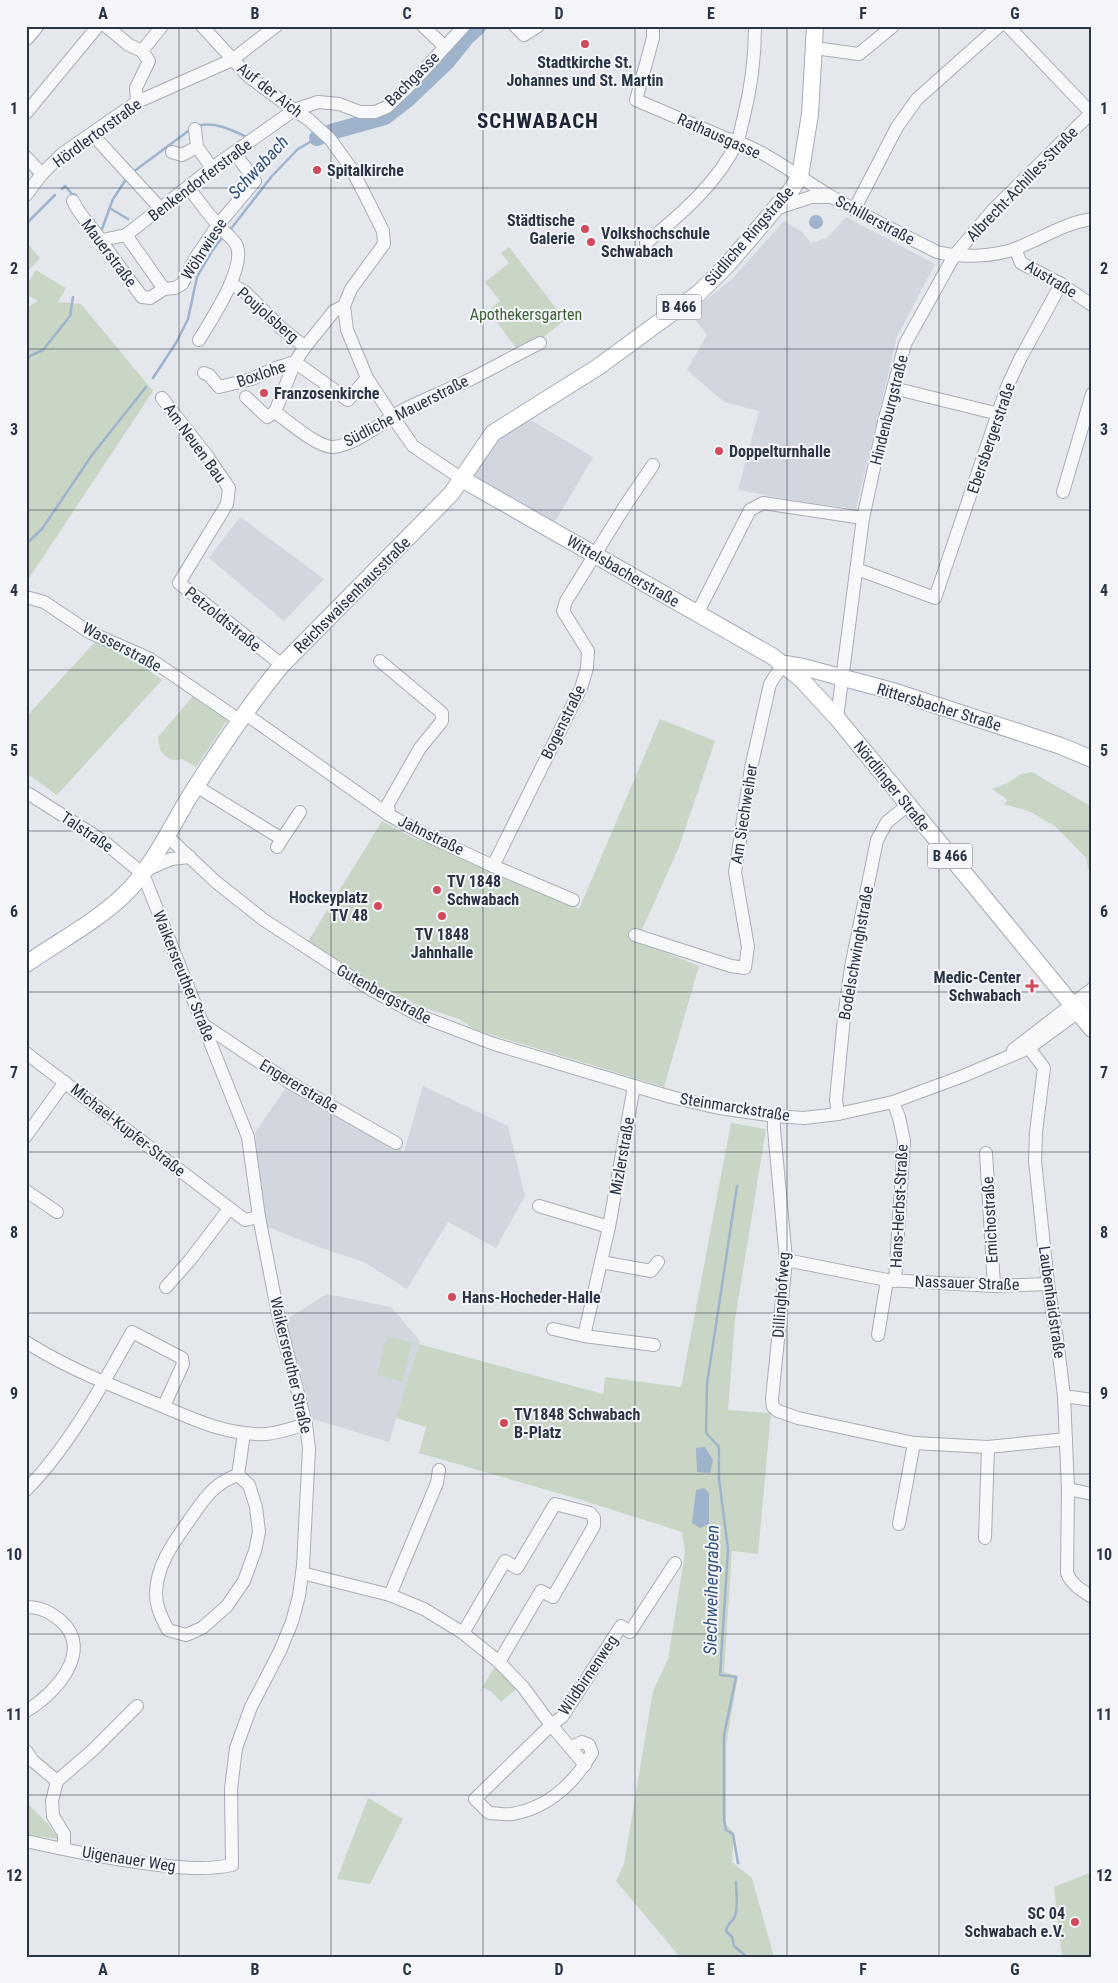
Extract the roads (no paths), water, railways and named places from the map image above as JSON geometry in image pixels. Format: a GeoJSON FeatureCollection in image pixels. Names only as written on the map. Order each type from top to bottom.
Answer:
{"type":"FeatureCollection","features":[{"type":"Feature","properties":{"kind":"main road"},"geometry":{"type":"LineString","coordinates":[[26,37],[35,26]]}},
{"type":"Feature","properties":{"kind":"main road","name":"Südliche Ringstraße"},"geometry":{"type":"LineString","coordinates":[[462,479],[493,433],[598,367],[699,293],[728,264],[792,189],[800,176],[810,114],[815,26]]}},
{"type":"Feature","properties":{"kind":"main road","name":"Wittelsbacherstraße"},"geometry":{"type":"LineString","coordinates":[[462,479],[783,664]]}},
{"type":"Feature","properties":{"kind":"main road","name":"Reichswaisenhausstraße"},"geometry":{"type":"LineString","coordinates":[[26,964],[52,945],[80,930],[125,894],[143,872],[196,786],[242,717],[282,666],[451,494],[462,479]]}},
{"type":"Feature","properties":{"kind":"main road","name":"Rittersbacher Straße"},"geometry":{"type":"LineString","coordinates":[[783,664],[803,667],[905,695],[1061,746],[1092,759]]}},
{"type":"Feature","properties":{"kind":"main road","name":"Nördlinger Straße"},"geometry":{"type":"LineString","coordinates":[[783,664],[801,678],[837,718],[908,805],[1081,1007],[1092,1029]]}},
{"type":"Feature","properties":{"kind":"street"},"geometry":{"type":"LineString","coordinates":[[26,113],[98,26]]}},
{"type":"Feature","properties":{"kind":"street"},"geometry":{"type":"LineString","coordinates":[[106,26],[129,45],[142,52],[149,60],[136,88],[137,102]]}},
{"type":"Feature","properties":{"kind":"street"},"geometry":{"type":"LineString","coordinates":[[142,52],[162,26]]}},
{"type":"Feature","properties":{"kind":"street","name":"Auf der Aich"},"geometry":{"type":"LineString","coordinates":[[202,26],[248,76],[308,119],[330,139],[351,168],[366,197],[383,231],[384,244],[351,289],[344,306]]}},
{"type":"Feature","properties":{"kind":"street","name":"Hördlertorstraße"},"geometry":{"type":"LineString","coordinates":[[26,195],[42,174],[62,154],[137,102],[232,60],[276,26]]}},
{"type":"Feature","properties":{"kind":"street"},"geometry":{"type":"LineString","coordinates":[[424,26],[444,46]]}},
{"type":"Feature","properties":{"kind":"street","name":"Bachgasse"},"geometry":{"type":"LineString","coordinates":[[294,110],[318,102],[329,102],[360,112],[375,112],[387,107],[413,82],[464,26]]}},
{"type":"Feature","properties":{"kind":"street"},"geometry":{"type":"LineString","coordinates":[[520,31],[538,26]]}},
{"type":"Feature","properties":{"kind":"street","name":"Rathausgasse"},"geometry":{"type":"LineString","coordinates":[[653,26],[652,38],[636,100],[725,138],[738,141],[800,176]]}},
{"type":"Feature","properties":{"kind":"street"},"geometry":{"type":"LineString","coordinates":[[646,243],[677,218],[700,194],[726,161],[738,141],[755,54],[755,26]]}},
{"type":"Feature","properties":{"kind":"street"},"geometry":{"type":"LineString","coordinates":[[814,48],[859,54],[893,26]]}},
{"type":"Feature","properties":{"kind":"street"},"geometry":{"type":"LineString","coordinates":[[854,210],[897,127],[917,99],[999,26]]}},
{"type":"Feature","properties":{"kind":"street"},"geometry":{"type":"LineString","coordinates":[[1008,26],[1091,114]]}},
{"type":"Feature","properties":{"kind":"street","name":"Benkendorferstraße"},"geometry":{"type":"LineString","coordinates":[[102,240],[126,235],[212,168],[294,110]]}},
{"type":"Feature","properties":{"kind":"street","name":"Albrecht-Achilles-Straße"},"geometry":{"type":"LineString","coordinates":[[954,256],[993,210],[1091,114]]}},
{"type":"Feature","properties":{"kind":"street"},"geometry":{"type":"LineString","coordinates":[[195,130],[197,147],[212,168]]}},
{"type":"Feature","properties":{"kind":"street"},"geometry":{"type":"LineString","coordinates":[[92,134],[130,173],[160,208]]}},
{"type":"Feature","properties":{"kind":"street"},"geometry":{"type":"LineString","coordinates":[[172,152],[182,155],[197,147]]}},
{"type":"Feature","properties":{"kind":"street","name":"Wöhrwiese"},"geometry":{"type":"LineString","coordinates":[[150,298],[164,289],[175,288],[182,284],[196,257],[255,181],[235,153]]}},
{"type":"Feature","properties":{"kind":"street"},"geometry":{"type":"LineString","coordinates":[[26,157],[42,174]]}},
{"type":"Feature","properties":{"kind":"street","name":"Schillerstraße"},"geometry":{"type":"LineString","coordinates":[[800,176],[854,210],[937,252],[954,256]]}},
{"type":"Feature","properties":{"kind":"street"},"geometry":{"type":"LineString","coordinates":[[188,187],[219,227],[236,244],[237,249],[237,261],[231,284],[199,340]]}},
{"type":"Feature","properties":{"kind":"street"},"geometry":{"type":"LineString","coordinates":[[775,209],[806,198],[831,197]]}},
{"type":"Feature","properties":{"kind":"street","name":"Mauerstraße"},"geometry":{"type":"LineString","coordinates":[[73,202],[77,211],[102,240],[142,297],[150,298]]}},
{"type":"Feature","properties":{"kind":"street"},"geometry":{"type":"LineString","coordinates":[[954,256],[998,253],[1014,249],[1052,230],[1075,222],[1092,219]]}},
{"type":"Feature","properties":{"kind":"street","name":"Wöhrwiese"},"geometry":{"type":"LineString","coordinates":[[126,235],[164,289]]}},
{"type":"Feature","properties":{"kind":"street","name":"Austraße"},"geometry":{"type":"LineString","coordinates":[[1014,249],[1021,263],[1061,284],[1092,305]]}},
{"type":"Feature","properties":{"kind":"street","name":"Hindenburgstraße"},"geometry":{"type":"LineString","coordinates":[[837,718],[863,518],[884,422],[906,344],[954,256]]}},
{"type":"Feature","properties":{"kind":"street","name":"Poujolsberg"},"geometry":{"type":"LineString","coordinates":[[231,284],[246,292],[281,328],[305,347]]}},
{"type":"Feature","properties":{"kind":"street","name":"Ebersbergerstraße"},"geometry":{"type":"LineString","coordinates":[[857,570],[935,598],[1007,387],[1061,284]]}},
{"type":"Feature","properties":{"kind":"street"},"geometry":{"type":"LineString","coordinates":[[344,306],[347,330],[367,378],[392,416],[413,446],[462,479]]}},
{"type":"Feature","properties":{"kind":"street","name":"Boxlohe"},"geometry":{"type":"LineString","coordinates":[[246,397],[267,417],[275,412],[295,362],[334,311],[344,306]]}},
{"type":"Feature","properties":{"kind":"street","name":"Südliche Mauerstraße"},"geometry":{"type":"LineString","coordinates":[[275,412],[324,446],[334,447],[349,442],[374,429],[392,416],[540,343]]}},
{"type":"Feature","properties":{"kind":"street"},"geometry":{"type":"LineString","coordinates":[[295,362],[348,400],[367,378]]}},
{"type":"Feature","properties":{"kind":"street","name":"Boxlohe"},"geometry":{"type":"LineString","coordinates":[[204,373],[209,375],[219,387],[252,379],[273,369],[295,362]]}},
{"type":"Feature","properties":{"kind":"street"},"geometry":{"type":"LineString","coordinates":[[893,388],[999,414]]}},
{"type":"Feature","properties":{"kind":"street"},"geometry":{"type":"LineString","coordinates":[[1063,492],[1092,394]]}},
{"type":"Feature","properties":{"kind":"street","name":"Am Neuen Bau"},"geometry":{"type":"LineString","coordinates":[[162,398],[208,457],[229,488]]}},
{"type":"Feature","properties":{"kind":"street"},"geometry":{"type":"LineString","coordinates":[[595,554],[624,506],[653,464]]}},
{"type":"Feature","properties":{"kind":"street","name":"Petzoldtstraße"},"geometry":{"type":"LineString","coordinates":[[229,488],[227,504],[179,583],[282,666]]}},
{"type":"Feature","properties":{"kind":"street"},"geometry":{"type":"LineString","coordinates":[[697,614],[750,510],[763,503],[863,518]]}},
{"type":"Feature","properties":{"kind":"street","name":"Bogenstraße"},"geometry":{"type":"LineString","coordinates":[[494,866],[581,688],[587,668],[588,651],[563,611],[566,601],[595,554]]}},
{"type":"Feature","properties":{"kind":"street","name":"Wasserstraße"},"geometry":{"type":"LineString","coordinates":[[26,597],[44,602],[89,632],[150,659],[242,717]]}},
{"type":"Feature","properties":{"kind":"street","name":"Jahnstraße"},"geometry":{"type":"LineString","coordinates":[[380,660],[442,713],[442,721],[420,748],[388,804],[389,815],[420,832],[573,900]]}},
{"type":"Feature","properties":{"kind":"street","name":"Am Siechweiher"},"geometry":{"type":"LineString","coordinates":[[635,935],[731,966],[745,968],[748,947],[735,872],[751,768],[770,684],[783,664]]}},
{"type":"Feature","properties":{"kind":"street"},"geometry":{"type":"LineString","coordinates":[[242,717],[389,815]]}},
{"type":"Feature","properties":{"kind":"street"},"geometry":{"type":"LineString","coordinates":[[196,786],[280,843],[300,812]]}},
{"type":"Feature","properties":{"kind":"street","name":"Talstraße"},"geometry":{"type":"LineString","coordinates":[[29,794],[103,841],[143,872]]}},
{"type":"Feature","properties":{"kind":"street","name":"Bodelschwinghstraße"},"geometry":{"type":"LineString","coordinates":[[838,1114],[836,1100],[851,967],[878,840],[887,822],[908,805]]}},
{"type":"Feature","properties":{"kind":"street","name":"Gutenbergstraße"},"geometry":{"type":"LineString","coordinates":[[166,835],[216,882],[264,920],[370,989],[420,1016],[494,1044],[634,1086]]}},
{"type":"Feature","properties":{"kind":"street"},"geometry":{"type":"LineString","coordinates":[[143,872],[171,859],[190,857]]}},
{"type":"Feature","properties":{"kind":"street","name":"Waikersreuther Straße"},"geometry":{"type":"LineString","coordinates":[[143,872],[248,1137],[259,1217],[280,1324],[306,1424],[309,1449],[302,1573],[292,1622],[252,1707],[236,1748],[231,1789],[232,1865]]}},
{"type":"Feature","properties":{"kind":"street"},"geometry":{"type":"LineString","coordinates":[[1081,1007],[1092,990]]}},
{"type":"Feature","properties":{"kind":"street","name":"Steinmarckstraße"},"geometry":{"type":"LineString","coordinates":[[634,1086],[720,1108],[774,1116],[804,1118],[838,1114],[893,1102],[963,1076],[1029,1048],[1081,1007]]}},
{"type":"Feature","properties":{"kind":"street","name":"Steinmarckstraße"},"geometry":{"type":"LineString","coordinates":[[1006,1057],[1021,1043],[1081,1007]]}},
{"type":"Feature","properties":{"kind":"street","name":"Engererstraße"},"geometry":{"type":"LineString","coordinates":[[204,1025],[289,1082],[396,1143]]}},
{"type":"Feature","properties":{"kind":"street","name":"Laubenhaidstraße"},"geometry":{"type":"LineString","coordinates":[[1029,1048],[1044,1068],[1036,1132],[1036,1161],[1048,1284],[1064,1396],[1068,1488],[1066,1573],[1070,1580],[1092,1597]]}},
{"type":"Feature","properties":{"kind":"street","name":"Michael-Kupfer-Straße"},"geometry":{"type":"LineString","coordinates":[[26,1053],[245,1220],[259,1217]]}},
{"type":"Feature","properties":{"kind":"street"},"geometry":{"type":"LineString","coordinates":[[26,1136],[65,1082]]}},
{"type":"Feature","properties":{"kind":"street","name":"Mizlerstraße"},"geometry":{"type":"LineString","coordinates":[[584,1336],[609,1227],[634,1086]]}},
{"type":"Feature","properties":{"kind":"street","name":"Hans-Herbst-Straße"},"geometry":{"type":"LineString","coordinates":[[891,1281],[904,1141],[899,1116],[893,1102]]}},
{"type":"Feature","properties":{"kind":"street","name":"Dillinghofweg"},"geometry":{"type":"LineString","coordinates":[[774,1116],[786,1260],[772,1399],[774,1407],[778,1411],[798,1418],[914,1443]]}},
{"type":"Feature","properties":{"kind":"street","name":"Emichostraße"},"geometry":{"type":"LineString","coordinates":[[986,1153],[994,1286]]}},
{"type":"Feature","properties":{"kind":"street"},"geometry":{"type":"LineString","coordinates":[[26,1191],[57,1212]]}},
{"type":"Feature","properties":{"kind":"street"},"geometry":{"type":"LineString","coordinates":[[539,1206],[609,1227]]}},
{"type":"Feature","properties":{"kind":"street"},"geometry":{"type":"LineString","coordinates":[[166,1287],[190,1260],[229,1208]]}},
{"type":"Feature","properties":{"kind":"street","name":"Nassauer Straße"},"geometry":{"type":"LineString","coordinates":[[786,1260],[891,1281],[994,1286],[1048,1284]]}},
{"type":"Feature","properties":{"kind":"street"},"geometry":{"type":"LineString","coordinates":[[601,1262],[651,1271],[658,1262]]}},
{"type":"Feature","properties":{"kind":"street"},"geometry":{"type":"LineString","coordinates":[[878,1335],[891,1281]]}},
{"type":"Feature","properties":{"kind":"street"},"geometry":{"type":"LineString","coordinates":[[553,1329],[584,1336],[654,1345]]}},
{"type":"Feature","properties":{"kind":"street"},"geometry":{"type":"LineString","coordinates":[[26,1490],[47,1468],[104,1382],[132,1332],[182,1358],[183,1364],[164,1406]]}},
{"type":"Feature","properties":{"kind":"street"},"geometry":{"type":"LineString","coordinates":[[26,1342],[57,1360],[104,1382],[199,1422],[244,1433],[266,1434],[306,1424]]}},
{"type":"Feature","properties":{"kind":"street"},"geometry":{"type":"LineString","coordinates":[[1064,1396],[1092,1400]]}},
{"type":"Feature","properties":{"kind":"street"},"geometry":{"type":"LineString","coordinates":[[238,1475],[244,1433]]}},
{"type":"Feature","properties":{"kind":"street"},"geometry":{"type":"LineString","coordinates":[[899,1524],[914,1443],[988,1447],[1066,1439]]}},
{"type":"Feature","properties":{"kind":"street"},"geometry":{"type":"LineString","coordinates":[[985,1538],[988,1447]]}},
{"type":"Feature","properties":{"kind":"street"},"geometry":{"type":"LineString","coordinates":[[390,1595],[437,1483],[439,1470]]}},
{"type":"Feature","properties":{"kind":"street"},"geometry":{"type":"LineString","coordinates":[[238,1475],[249,1485],[256,1507],[259,1532],[255,1552],[244,1581],[227,1606],[202,1628],[186,1635],[168,1630],[161,1617],[156,1596],[158,1580],[165,1556],[214,1489],[228,1479],[238,1475]]}},
{"type":"Feature","properties":{"kind":"street"},"geometry":{"type":"LineString","coordinates":[[1068,1488],[1092,1494]]}},
{"type":"Feature","properties":{"kind":"street"},"geometry":{"type":"LineString","coordinates":[[463,1633],[505,1561],[517,1568],[555,1504],[590,1513],[594,1518],[594,1526],[553,1597],[541,1591],[499,1662]]}},
{"type":"Feature","properties":{"kind":"street","name":"Wildbirnenweg"},"geometry":{"type":"LineString","coordinates":[[302,1573],[390,1595],[424,1609],[463,1633],[499,1662],[523,1687],[551,1724],[571,1747],[582,1742],[589,1745],[592,1753],[568,1786],[542,1805],[511,1814],[489,1813],[475,1799],[551,1724],[562,1716],[621,1626],[630,1632],[675,1563]]}},
{"type":"Feature","properties":{"kind":"street"},"geometry":{"type":"LineString","coordinates":[[26,1595],[27,1607],[39,1608],[52,1613],[65,1624],[72,1634],[73,1651],[70,1667],[58,1686],[41,1702],[26,1711]]}},
{"type":"Feature","properties":{"kind":"street"},"geometry":{"type":"LineString","coordinates":[[64,1849],[64,1834],[53,1816],[52,1801],[56,1781],[93,1750],[137,1706]]}},
{"type":"Feature","properties":{"kind":"street"},"geometry":{"type":"LineString","coordinates":[[26,1751],[33,1761],[56,1781]]}},
{"type":"Feature","properties":{"kind":"street","name":"Uigenauer Weg"},"geometry":{"type":"LineString","coordinates":[[26,1841],[119,1861],[181,1868],[213,1869],[232,1865]]}},
{"type":"Feature","properties":{"kind":"water"},"geometry":{"type":"Polygon","coordinates":[[[816,215],[821,217],[823,222],[821,227],[816,229],[811,227],[809,222],[811,217],[816,215]]]}},
{"type":"Feature","properties":{"kind":"water"},"geometry":{"type":"Polygon","coordinates":[[[705,1447],[713,1460],[710,1473],[697,1472],[696,1448],[705,1447]]]}},
{"type":"Feature","properties":{"kind":"water"},"geometry":{"type":"Polygon","coordinates":[[[704,1488],[709,1493],[709,1524],[700,1528],[692,1523],[696,1490],[704,1488]]]}},
{"type":"Feature","properties":{"kind":"waterway","name":"Schwabach"},"geometry":{"type":"LineString","coordinates":[[317,138],[331,132],[385,117],[407,100],[447,62],[467,37],[479,26]]}},
{"type":"Feature","properties":{"kind":"waterway"},"geometry":{"type":"LineString","coordinates":[[198,126],[217,125],[247,137]]}},
{"type":"Feature","properties":{"kind":"waterway"},"geometry":{"type":"LineString","coordinates":[[133,172],[191,129]]}},
{"type":"Feature","properties":{"kind":"waterway","name":"Schwabach"},"geometry":{"type":"LineString","coordinates":[[230,230],[272,176],[298,149],[317,138]]}},
{"type":"Feature","properties":{"kind":"waterway"},"geometry":{"type":"LineString","coordinates":[[102,229],[113,199],[127,178]]}},
{"type":"Feature","properties":{"kind":"waterway"},"geometry":{"type":"LineString","coordinates":[[62,189],[65,186],[72,194],[76,195]]}},
{"type":"Feature","properties":{"kind":"waterway"},"geometry":{"type":"LineString","coordinates":[[26,224],[55,195]]}},
{"type":"Feature","properties":{"kind":"waterway"},"geometry":{"type":"LineString","coordinates":[[111,209],[128,219]]}},
{"type":"Feature","properties":{"kind":"waterway","name":"Schwabach"},"geometry":{"type":"LineString","coordinates":[[153,378],[176,343],[188,319],[197,277],[224,235]]}},
{"type":"Feature","properties":{"kind":"waterway"},"geometry":{"type":"LineString","coordinates":[[26,361],[30,356],[43,350],[70,316],[73,297]]}},
{"type":"Feature","properties":{"kind":"waterway","name":"Schwabach"},"geometry":{"type":"LineString","coordinates":[[26,544],[42,529],[92,455],[146,387]]}},
{"type":"Feature","properties":{"kind":"waterway","name":"Siechweihergraben"},"geometry":{"type":"LineString","coordinates":[[737,1186],[707,1384],[706,1433],[719,1447],[719,1479],[728,1549],[720,1675],[736,1677],[724,1735],[724,1820],[726,1830],[733,1834],[738,1863]]}},
{"type":"Feature","properties":{"kind":"waterway","name":"Siechweihergraben"},"geometry":{"type":"LineString","coordinates":[[736,1882],[736,1914],[726,1931],[732,1937],[734,1946],[747,1957]]}},
{"type":"Feature","properties":{"kind":"place","name":"Stadtkirche St. Johannes und St. Martin"},"geometry":{"type":"Point","coordinates":[585,44]}},
{"type":"Feature","properties":{"kind":"place","name":"Spitalkirche"},"geometry":{"type":"Point","coordinates":[317,170]}},
{"type":"Feature","properties":{"kind":"place","name":"Städtische Galerie"},"geometry":{"type":"Point","coordinates":[585,229]}},
{"type":"Feature","properties":{"kind":"place","name":"Volkshochschule Schwabach"},"geometry":{"type":"Point","coordinates":[591,242]}},
{"type":"Feature","properties":{"kind":"place","name":"Franzosenkirche"},"geometry":{"type":"Point","coordinates":[264,393]}},
{"type":"Feature","properties":{"kind":"place","name":"Doppelturnhalle"},"geometry":{"type":"Point","coordinates":[719,451]}},
{"type":"Feature","properties":{"kind":"place","name":"TV 1848 Schwabach"},"geometry":{"type":"Point","coordinates":[437,890]}},
{"type":"Feature","properties":{"kind":"place","name":"Hockeyplatz TV 48"},"geometry":{"type":"Point","coordinates":[378,906]}},
{"type":"Feature","properties":{"kind":"place","name":"TV 1848 Jahnhalle"},"geometry":{"type":"Point","coordinates":[442,916]}},
{"type":"Feature","properties":{"kind":"place","name":"Medic-Center Schwabach"},"geometry":{"type":"Point","coordinates":[1032,986]}},
{"type":"Feature","properties":{"kind":"place","name":"Hans-Hocheder-Halle"},"geometry":{"type":"Point","coordinates":[452,1297]}},
{"type":"Feature","properties":{"kind":"place","name":"TV1848 Schwabach B-Platz"},"geometry":{"type":"Point","coordinates":[504,1423]}},
{"type":"Feature","properties":{"kind":"place","name":"SC 04 Schwabach e.V."},"geometry":{"type":"Point","coordinates":[1075,1922]}},
{"type":"Feature","properties":{"kind":"district","name":"SCHWABACH"},"geometry":{"type":"Point","coordinates":[538,121]}},
{"type":"Feature","properties":{"kind":"park label","name":"Apothekersgarten"},"geometry":{"type":"Point","coordinates":[526,314]}}]}
